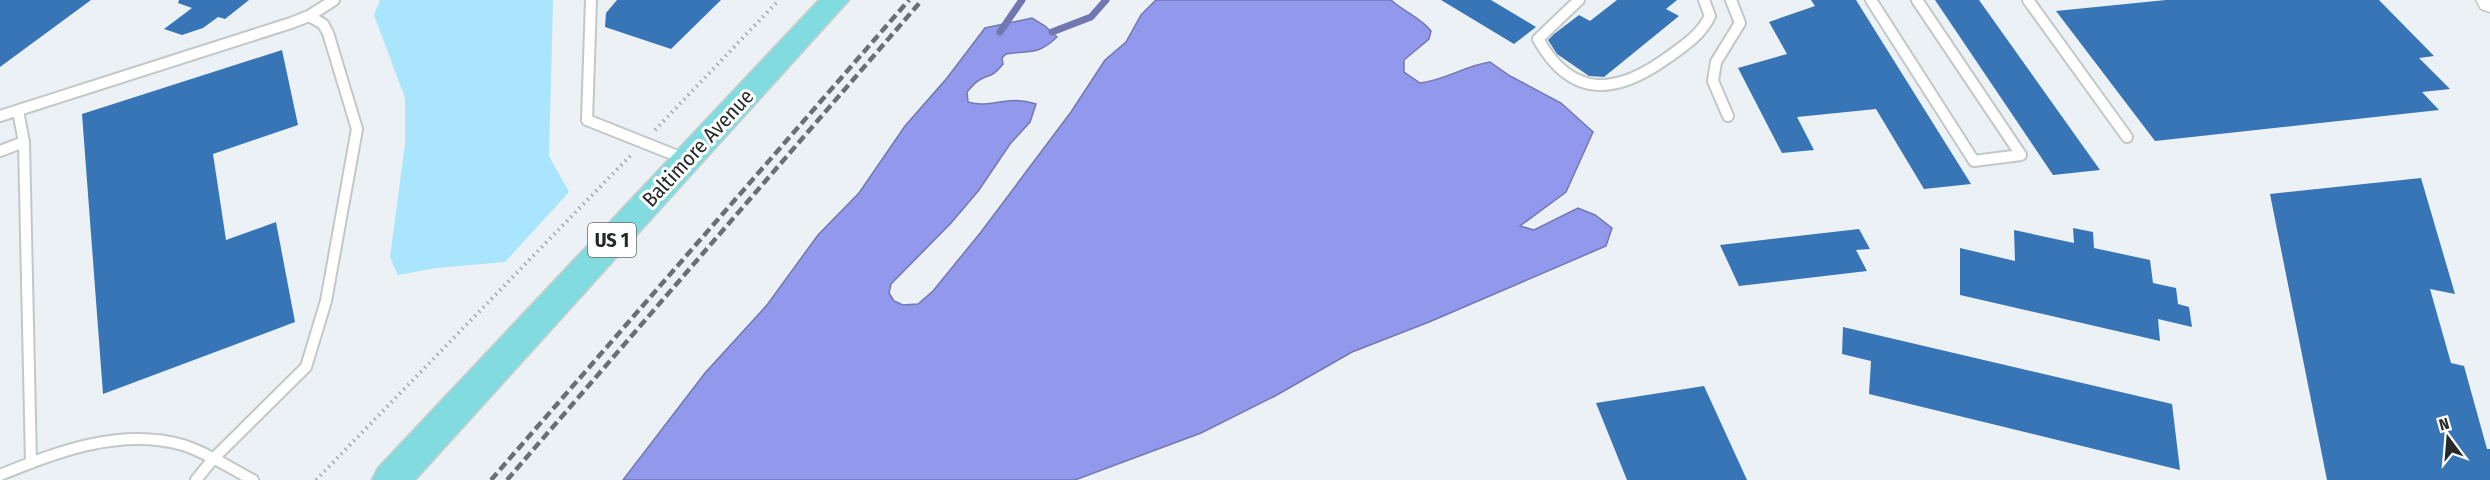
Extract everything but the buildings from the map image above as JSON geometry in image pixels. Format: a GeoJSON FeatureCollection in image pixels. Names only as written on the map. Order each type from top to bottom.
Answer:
{"type":"FeatureCollection","features":[{"type":"Feature","properties":{"kind":"main road","name":"Baltimore Avenue"},"geometry":{"type":"LineString","coordinates":[[390,480],[835,0]]}},
{"type":"Feature","properties":{"kind":"lane"},"geometry":{"type":"LineString","coordinates":[[0,116],[309,16],[334,0]]}},
{"type":"Feature","properties":{"kind":"lane"},"geometry":{"type":"LineString","coordinates":[[591,0],[587,120],[687,160]]}},
{"type":"Feature","properties":{"kind":"lane"},"geometry":{"type":"LineString","coordinates":[[1579,0],[1538,39],[1550,61],[1566,73],[1593,85],[1616,85],[1630,81],[1677,51],[1704,28],[1710,16],[1704,0]]}},
{"type":"Feature","properties":{"kind":"lane"},"geometry":{"type":"LineString","coordinates":[[1728,116],[1713,81],[1716,62],[1740,23],[1731,0]]}},
{"type":"Feature","properties":{"kind":"lane"},"geometry":{"type":"LineString","coordinates":[[1871,0],[1974,161],[2021,155],[1917,0]]}},
{"type":"Feature","properties":{"kind":"lane"},"geometry":{"type":"LineString","coordinates":[[2028,0],[2127,137]]}},
{"type":"Feature","properties":{"kind":"lane"},"geometry":{"type":"LineString","coordinates":[[196,480],[213,459],[306,367],[326,301],[357,129],[328,33],[323,24],[309,16]]}},
{"type":"Feature","properties":{"kind":"lane"},"geometry":{"type":"LineString","coordinates":[[18,111],[24,142],[32,463]]}},
{"type":"Feature","properties":{"kind":"lane"},"geometry":{"type":"LineString","coordinates":[[0,151],[24,142]]}},
{"type":"Feature","properties":{"kind":"lane"},"geometry":{"type":"LineString","coordinates":[[0,475],[64,450],[142,437],[183,445],[253,480]]}},
{"type":"Feature","properties":{"kind":"path"},"geometry":{"type":"LineString","coordinates":[[316,480],[779,0]]}},
{"type":"Feature","properties":{"kind":"shaded area"},"geometry":{"type":"Polygon","coordinates":[[[380,0],[553,0],[549,156],[569,192],[505,262],[436,268],[398,275],[390,257],[405,144],[405,98],[374,15],[380,0]]]}},
{"type":"Feature","properties":{"kind":"water"},"geometry":{"type":"Polygon","coordinates":[[[1156,0],[1391,0],[1431,31],[1429,39],[1404,60],[1404,72],[1420,83],[1490,62],[1510,76],[1561,103],[1593,132],[1566,192],[1520,226],[1534,230],[1578,208],[1595,215],[1612,228],[1606,246],[1429,322],[1352,352],[1275,396],[1201,433],[1075,480],[623,480],[705,373],[767,305],[818,235],[859,193],[905,126],[947,78],[985,28],[1032,18],[1057,37],[1038,50],[1006,54],[1002,58],[1003,64],[999,69],[977,82],[967,92],[968,102],[977,104],[1017,100],[1036,104],[1030,122],[1010,144],[979,190],[951,223],[891,284],[889,293],[894,301],[903,305],[918,304],[933,291],[981,232],[1071,112],[1105,60],[1126,42],[1141,15],[1156,0]]]}},
{"type":"Feature","properties":{"kind":"waterway"},"geometry":{"type":"LineString","coordinates":[[1000,32],[1022,0]]}},
{"type":"Feature","properties":{"kind":"waterway"},"geometry":{"type":"LineString","coordinates":[[1052,32],[1091,17],[1106,0]]}},
{"type":"Feature","properties":{"kind":"railway"},"geometry":{"type":"LineString","coordinates":[[491,480],[909,0]]}},
{"type":"Feature","properties":{"kind":"railway"},"geometry":{"type":"LineString","coordinates":[[507,480],[922,0]]}}]}
